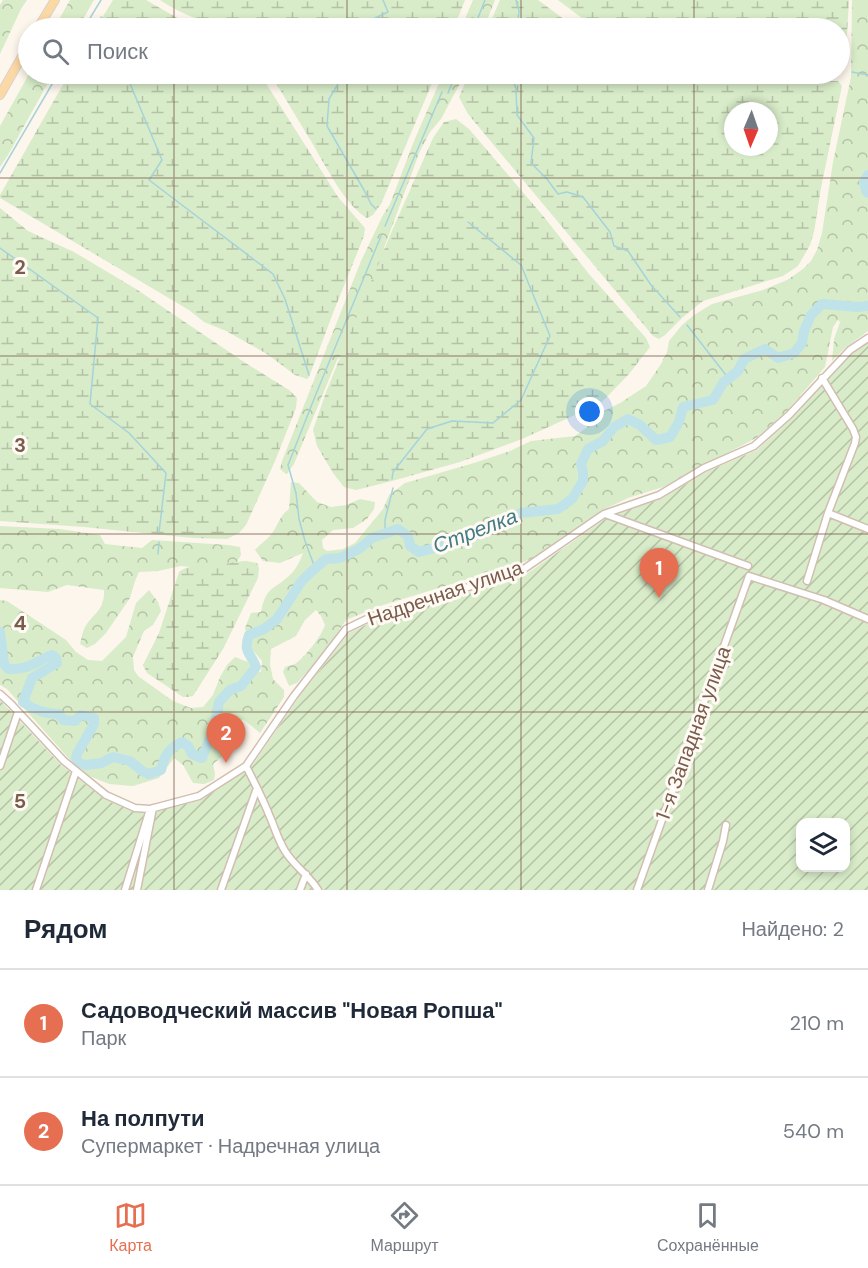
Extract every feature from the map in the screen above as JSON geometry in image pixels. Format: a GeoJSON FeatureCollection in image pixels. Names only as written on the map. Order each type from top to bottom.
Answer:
{"type":"FeatureCollection","features":[{"type":"Feature","properties":{"kind":"main road"},"geometry":{"type":"LineString","coordinates":[[45,18],[55,0]]}},
{"type":"Feature","properties":{"kind":"main road"},"geometry":{"type":"LineString","coordinates":[[0,95],[18,64]]}},
{"type":"Feature","properties":{"kind":"street","name":"Надречная улица"},"geometry":{"type":"LineString","coordinates":[[0,694],[64,761],[106,795],[135,808],[152,809],[198,796],[246,766],[294,696],[346,629],[373,616],[521,571],[604,514],[659,495],[704,468],[754,446],[789,415],[850,350],[868,338]]}},
{"type":"Feature","properties":{"kind":"street"},"geometry":{"type":"LineString","coordinates":[[807,581],[828,513],[856,437],[822,378]]}},
{"type":"Feature","properties":{"kind":"street"},"geometry":{"type":"LineString","coordinates":[[828,513],[868,529]]}},
{"type":"Feature","properties":{"kind":"street"},"geometry":{"type":"LineString","coordinates":[[604,514],[748,566]]}},
{"type":"Feature","properties":{"kind":"street","name":"1-я Западная улица"},"geometry":{"type":"LineString","coordinates":[[637,890],[748,576],[824,600],[868,619]]}},
{"type":"Feature","properties":{"kind":"street"},"geometry":{"type":"LineString","coordinates":[[0,766],[18,712]]}},
{"type":"Feature","properties":{"kind":"street"},"geometry":{"type":"LineString","coordinates":[[246,766],[284,850],[318,890]]}},
{"type":"Feature","properties":{"kind":"street"},"geometry":{"type":"LineString","coordinates":[[36,890],[76,771]]}},
{"type":"Feature","properties":{"kind":"street"},"geometry":{"type":"LineString","coordinates":[[221,890],[257,788]]}},
{"type":"Feature","properties":{"kind":"street"},"geometry":{"type":"LineString","coordinates":[[125,890],[152,809]]}},
{"type":"Feature","properties":{"kind":"street"},"geometry":{"type":"LineString","coordinates":[[137,890],[152,809]]}},
{"type":"Feature","properties":{"kind":"street"},"geometry":{"type":"LineString","coordinates":[[708,890],[726,825]]}},
{"type":"Feature","properties":{"kind":"street"},"geometry":{"type":"LineString","coordinates":[[300,890],[306,874]]}},
{"type":"Feature","properties":{"kind":"green space"},"geometry":{"type":"Polygon","coordinates":[[[3,0],[27,0],[0,54],[0,5],[3,0]]]}},
{"type":"Feature","properties":{"kind":"green space"},"geometry":{"type":"Polygon","coordinates":[[[70,0],[94,0],[84,18],[60,18],[70,0]]]}},
{"type":"Feature","properties":{"kind":"green space"},"geometry":{"type":"Polygon","coordinates":[[[113,0],[146,0],[177,18],[102,18],[113,0]]]}},
{"type":"Feature","properties":{"kind":"green space"},"geometry":{"type":"Polygon","coordinates":[[[160,0],[465,0],[458,18],[194,18],[160,0]]]}},
{"type":"Feature","properties":{"kind":"green space"},"geometry":{"type":"Polygon","coordinates":[[[473,0],[495,0],[488,18],[465,18],[473,0]]]}},
{"type":"Feature","properties":{"kind":"green space"},"geometry":{"type":"Polygon","coordinates":[[[500,0],[538,0],[562,18],[492,18],[500,0]]]}},
{"type":"Feature","properties":{"kind":"green space"},"geometry":{"type":"Polygon","coordinates":[[[558,0],[849,0],[848,18],[582,18],[558,0]]]}},
{"type":"Feature","properties":{"kind":"green space"},"geometry":{"type":"Polygon","coordinates":[[[852,0],[868,0],[868,331],[832,361],[834,339],[840,322],[838,320],[833,327],[825,367],[786,412],[756,438],[663,487],[628,498],[605,509],[538,556],[383,605],[346,620],[326,650],[297,683],[289,686],[283,672],[285,667],[295,664],[303,657],[325,625],[316,610],[305,620],[296,636],[271,649],[270,664],[273,679],[284,690],[284,697],[260,733],[243,719],[231,738],[227,752],[213,764],[214,780],[204,784],[193,783],[183,765],[174,758],[159,778],[133,786],[109,784],[89,776],[71,761],[7,689],[0,685],[0,600],[7,601],[66,640],[76,652],[88,660],[102,661],[126,637],[136,603],[149,590],[158,602],[161,611],[153,625],[144,631],[133,657],[134,670],[138,676],[173,701],[191,708],[203,707],[213,695],[227,665],[235,657],[248,662],[251,669],[261,672],[262,661],[249,646],[245,628],[251,613],[261,612],[268,592],[293,572],[303,553],[280,563],[263,561],[255,550],[270,536],[289,509],[291,482],[299,483],[317,502],[331,507],[346,505],[360,499],[375,502],[374,509],[367,519],[353,528],[333,530],[322,540],[323,548],[327,551],[343,549],[355,543],[383,509],[389,495],[405,483],[510,451],[531,441],[575,436],[602,412],[646,386],[661,364],[669,341],[694,315],[712,304],[763,290],[787,280],[811,261],[822,233],[833,162],[851,77],[852,0]]]}},
{"type":"Feature","properties":{"kind":"green space"},"geometry":{"type":"Polygon","coordinates":[[[23,84],[47,84],[0,167],[0,126],[23,84]]]}},
{"type":"Feature","properties":{"kind":"green space"},"geometry":{"type":"Polygon","coordinates":[[[63,84],[266,84],[338,197],[365,228],[364,236],[307,379],[295,375],[267,354],[226,331],[204,322],[189,310],[0,198],[63,84]]]}},
{"type":"Feature","properties":{"kind":"green space"},"geometry":{"type":"Polygon","coordinates":[[[276,84],[432,84],[381,204],[373,215],[367,218],[352,205],[276,84]]]}},
{"type":"Feature","properties":{"kind":"green space"},"geometry":{"type":"Polygon","coordinates":[[[439,84],[460,84],[420,151],[384,248],[387,256],[345,352],[337,360],[294,464],[286,474],[280,469],[282,461],[361,261],[390,204],[439,84]]]}},
{"type":"Feature","properties":{"kind":"green space"},"geometry":{"type":"Polygon","coordinates":[[[465,84],[840,84],[842,86],[814,232],[810,245],[798,266],[783,276],[703,301],[665,335],[659,339],[653,336],[468,114],[459,97],[465,84]]]}},
{"type":"Feature","properties":{"kind":"green space"},"geometry":{"type":"Polygon","coordinates":[[[456,119],[469,129],[544,217],[589,274],[646,338],[650,347],[629,374],[602,402],[575,415],[522,439],[460,462],[356,490],[344,487],[317,446],[313,430],[326,392],[391,233],[433,138],[444,122],[456,119]]]}},
{"type":"Feature","properties":{"kind":"green space"},"geometry":{"type":"Polygon","coordinates":[[[0,208],[28,231],[74,252],[136,289],[289,390],[297,398],[296,408],[275,461],[246,525],[239,533],[227,539],[193,538],[0,521],[0,208]]]}},
{"type":"Feature","properties":{"kind":"green space"},"geometry":{"type":"Polygon","coordinates":[[[868,343],[868,890],[0,890],[0,700],[61,765],[104,799],[134,812],[150,813],[201,800],[251,767],[299,697],[349,633],[376,620],[525,575],[608,517],[661,499],[706,472],[757,450],[792,418],[832,372],[868,343]]]}},
{"type":"Feature","properties":{"kind":"green space"},"geometry":{"type":"Polygon","coordinates":[[[0,526],[60,529],[100,535],[105,544],[142,548],[152,540],[228,545],[240,547],[241,555],[237,562],[212,569],[181,566],[139,572],[130,598],[106,633],[95,644],[87,648],[80,644],[84,629],[100,608],[104,590],[67,585],[48,592],[0,588],[0,526]]]}},
{"type":"Feature","properties":{"kind":"green space"},"geometry":{"type":"Polygon","coordinates":[[[246,561],[257,563],[258,578],[223,649],[193,696],[183,697],[147,673],[143,665],[159,633],[179,572],[192,567],[246,561]]]}},
{"type":"Feature","properties":{"kind":"waterway"},"geometry":{"type":"LineString","coordinates":[[90,18],[101,0]]}},
{"type":"Feature","properties":{"kind":"waterway"},"geometry":{"type":"LineString","coordinates":[[375,18],[388,12],[383,0]]}},
{"type":"Feature","properties":{"kind":"waterway"},"geometry":{"type":"LineString","coordinates":[[478,18],[485,0]]}},
{"type":"Feature","properties":{"kind":"waterway"},"geometry":{"type":"LineString","coordinates":[[516,0],[518,18]]}},
{"type":"Feature","properties":{"kind":"waterway"},"geometry":{"type":"LineString","coordinates":[[852,72],[868,75]]}},
{"type":"Feature","properties":{"kind":"waterway"},"geometry":{"type":"LineString","coordinates":[[0,173],[52,84]]}},
{"type":"Feature","properties":{"kind":"waterway"},"geometry":{"type":"LineString","coordinates":[[130,84],[162,160],[149,180],[273,274],[285,299],[309,375]]}},
{"type":"Feature","properties":{"kind":"waterway"},"geometry":{"type":"LineString","coordinates":[[338,84],[329,99],[327,126],[376,209]]}},
{"type":"Feature","properties":{"kind":"waterway"},"geometry":{"type":"LineString","coordinates":[[448,93],[452,84]]}},
{"type":"Feature","properties":{"kind":"waterway"},"geometry":{"type":"LineString","coordinates":[[514,84],[517,115],[534,138],[531,163],[558,194],[567,192],[583,197],[610,232],[614,246],[628,251],[651,285],[680,317]]}},
{"type":"Feature","properties":{"kind":"waterway"},"geometry":{"type":"LineString","coordinates":[[385,226],[442,92]]}},
{"type":"Feature","properties":{"kind":"waterway","name":"Стрелка"},"geometry":{"type":"LineString","coordinates":[[868,175],[864,182],[868,193]]}},
{"type":"Feature","properties":{"kind":"waterway"},"geometry":{"type":"LineString","coordinates":[[392,479],[393,472],[427,429],[452,421],[493,423],[521,400],[550,336],[521,265],[468,222]]}},
{"type":"Feature","properties":{"kind":"waterway"},"geometry":{"type":"LineString","coordinates":[[315,568],[299,519],[296,493],[288,465],[381,236]]}},
{"type":"Feature","properties":{"kind":"waterway"},"geometry":{"type":"LineString","coordinates":[[0,248],[98,318],[90,404],[129,433],[166,473],[159,533]]}},
{"type":"Feature","properties":{"kind":"waterway","name":"Стрелка"},"geometry":{"type":"LineString","coordinates":[[0,632],[4,664],[8,669],[26,667],[52,655],[56,658],[57,663],[32,678],[23,702],[40,711],[59,714],[63,720],[75,721],[81,715],[94,718],[94,724],[77,754],[76,758],[79,763],[86,765],[101,763],[113,757],[130,761],[149,774],[161,770],[167,753],[182,742],[188,746],[192,754],[202,758],[214,728],[219,702],[230,690],[241,686],[256,667],[247,649],[249,635],[264,629],[277,619],[301,582],[326,559],[340,558],[359,549],[372,538],[398,529],[408,536],[410,546],[419,552],[483,533],[521,513],[558,509],[572,499],[583,481],[581,464],[588,449],[603,441],[614,427],[628,419],[640,425],[656,440],[670,437],[679,422],[683,407],[713,400],[723,383],[738,371],[744,359],[765,349],[778,358],[794,353],[802,343],[811,315],[822,304],[868,306]]}},
{"type":"Feature","properties":{"kind":"waterway"},"geometry":{"type":"LineString","coordinates":[[687,325],[729,379]]}},
{"type":"Feature","properties":{"kind":"waterway"},"geometry":{"type":"LineString","coordinates":[[385,533],[385,520],[393,488]]}},
{"type":"Feature","properties":{"kind":"waterway"},"geometry":{"type":"LineString","coordinates":[[158,554],[159,542]]}},
{"type":"Feature","properties":{"kind":"place","name":"Садоводческий массив \"Новая Ропша\""},"geometry":{"type":"Point","coordinates":[659,598]}},
{"type":"Feature","properties":{"kind":"place","name":"На полпути"},"geometry":{"type":"Point","coordinates":[226,763]}}]}
